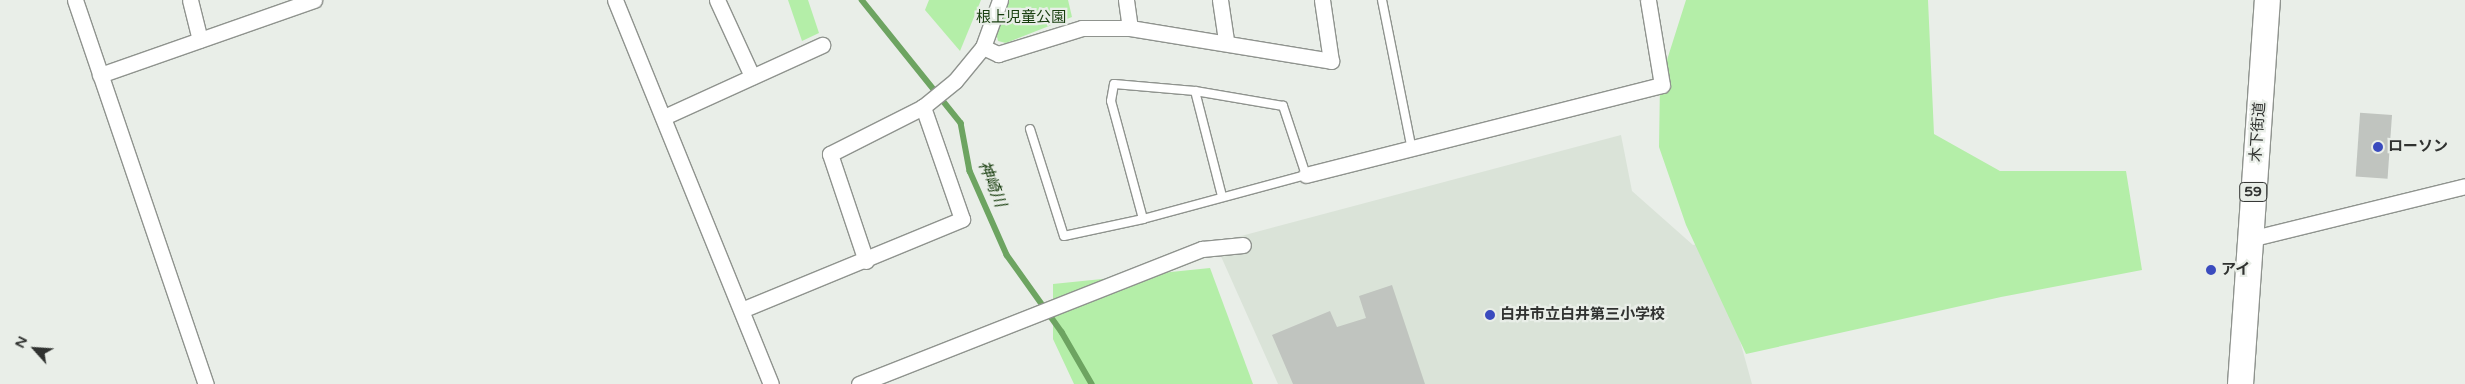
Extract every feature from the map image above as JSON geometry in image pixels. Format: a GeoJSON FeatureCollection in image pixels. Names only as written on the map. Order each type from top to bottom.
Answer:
{"type":"FeatureCollection","features":[{"type":"Feature","properties":{"kind":"main road","name":"木下街道"},"geometry":{"type":"LineString","coordinates":[[2240,384],[2267,0]]}},
{"type":"Feature","properties":{"kind":"street"},"geometry":{"type":"LineString","coordinates":[[75,0],[206,384]]}},
{"type":"Feature","properties":{"kind":"street"},"geometry":{"type":"LineString","coordinates":[[190,0],[200,40]]}},
{"type":"Feature","properties":{"kind":"street"},"geometry":{"type":"LineString","coordinates":[[100,74],[314,0]]}},
{"type":"Feature","properties":{"kind":"street"},"geometry":{"type":"LineString","coordinates":[[615,0],[744,309],[771,384]]}},
{"type":"Feature","properties":{"kind":"street"},"geometry":{"type":"LineString","coordinates":[[717,0],[752,76]]}},
{"type":"Feature","properties":{"kind":"street"},"geometry":{"type":"LineString","coordinates":[[866,261],[830,154],[923,107],[955,81],[983,47],[1000,0]]}},
{"type":"Feature","properties":{"kind":"street"},"geometry":{"type":"LineString","coordinates":[[1126,0],[1130,28]]}},
{"type":"Feature","properties":{"kind":"street"},"geometry":{"type":"LineString","coordinates":[[1220,0],[1226,40]]}},
{"type":"Feature","properties":{"kind":"street"},"geometry":{"type":"LineString","coordinates":[[983,47],[998,54],[1082,28],[1130,28],[1226,40],[1330,61],[1322,0]]}},
{"type":"Feature","properties":{"kind":"street"},"geometry":{"type":"LineString","coordinates":[[1306,175],[1411,146],[1662,85],[1648,0]]}},
{"type":"Feature","properties":{"kind":"street"},"geometry":{"type":"LineString","coordinates":[[664,116],[822,45]]}},
{"type":"Feature","properties":{"kind":"street"},"geometry":{"type":"LineString","coordinates":[[744,309],[866,261],[962,219],[923,107]]}},
{"type":"Feature","properties":{"kind":"street"},"geometry":{"type":"LineString","coordinates":[[2250,239],[2465,186]]}},
{"type":"Feature","properties":{"kind":"street"},"geometry":{"type":"LineString","coordinates":[[859,384],[1202,249],[1243,244]]}},
{"type":"Feature","properties":{"kind":"lane"},"geometry":{"type":"LineString","coordinates":[[1382,0],[1411,146]]}},
{"type":"Feature","properties":{"kind":"lane"},"geometry":{"type":"LineString","coordinates":[[1030,129],[1064,236],[1143,219],[1222,196],[1306,175],[1283,106],[1194,91],[1114,84],[1111,100],[1143,219]]}},
{"type":"Feature","properties":{"kind":"lane"},"geometry":{"type":"LineString","coordinates":[[1194,91],[1222,196]]}},
{"type":"Feature","properties":{"kind":"shaded area","name":"白井市立白井第三小学校"},"geometry":{"type":"Polygon","coordinates":[[[1621,135],[1632,191],[1693,245],[1712,240],[1752,384],[1278,384],[1215,243],[1621,135]]]}},
{"type":"Feature","properties":{"kind":"green space"},"geometry":{"type":"Polygon","coordinates":[[[788,0],[808,0],[819,33],[802,41],[788,0]]]}},
{"type":"Feature","properties":{"kind":"green space"},"geometry":{"type":"Polygon","coordinates":[[[929,0],[981,0],[960,51],[925,10],[929,0]]]}},
{"type":"Feature","properties":{"kind":"green space","name":"根上児童公園"},"geometry":{"type":"Polygon","coordinates":[[[1008,0],[1068,0],[1072,17],[1006,43],[998,41],[996,32],[1008,0]]]}},
{"type":"Feature","properties":{"kind":"green space"},"geometry":{"type":"Polygon","coordinates":[[[1686,0],[1928,0],[1934,134],[2000,171],[2126,171],[2142,270],[2001,297],[1746,354],[1686,225],[1659,147],[1660,82],[1686,0]]]}},
{"type":"Feature","properties":{"kind":"green space"},"geometry":{"type":"Polygon","coordinates":[[[1210,268],[1253,384],[1074,384],[1053,339],[1053,284],[1210,268]]]}},
{"type":"Feature","properties":{"kind":"building"},"geometry":{"type":"Polygon","coordinates":[[[2360,113],[2392,115],[2388,179],[2356,177],[2360,113]]]}},
{"type":"Feature","properties":{"kind":"building"},"geometry":{"type":"Polygon","coordinates":[[[1392,285],[1425,384],[1293,384],[1272,335],[1330,311],[1337,327],[1366,318],[1359,296],[1392,285]]]}},
{"type":"Feature","properties":{"kind":"waterway","name":"神崎川"},"geometry":{"type":"LineString","coordinates":[[862,0],[961,123],[970,171],[1007,255],[1062,332],[1092,384]]}},
{"type":"Feature","properties":{"kind":"place","name":"ローソン"},"geometry":{"type":"Point","coordinates":[2378,147]}},
{"type":"Feature","properties":{"kind":"place","name":"アイ"},"geometry":{"type":"Point","coordinates":[2211,270]}},
{"type":"Feature","properties":{"kind":"place","name":"白井市立白井第三小学校"},"geometry":{"type":"Point","coordinates":[1490,315]}}]}
